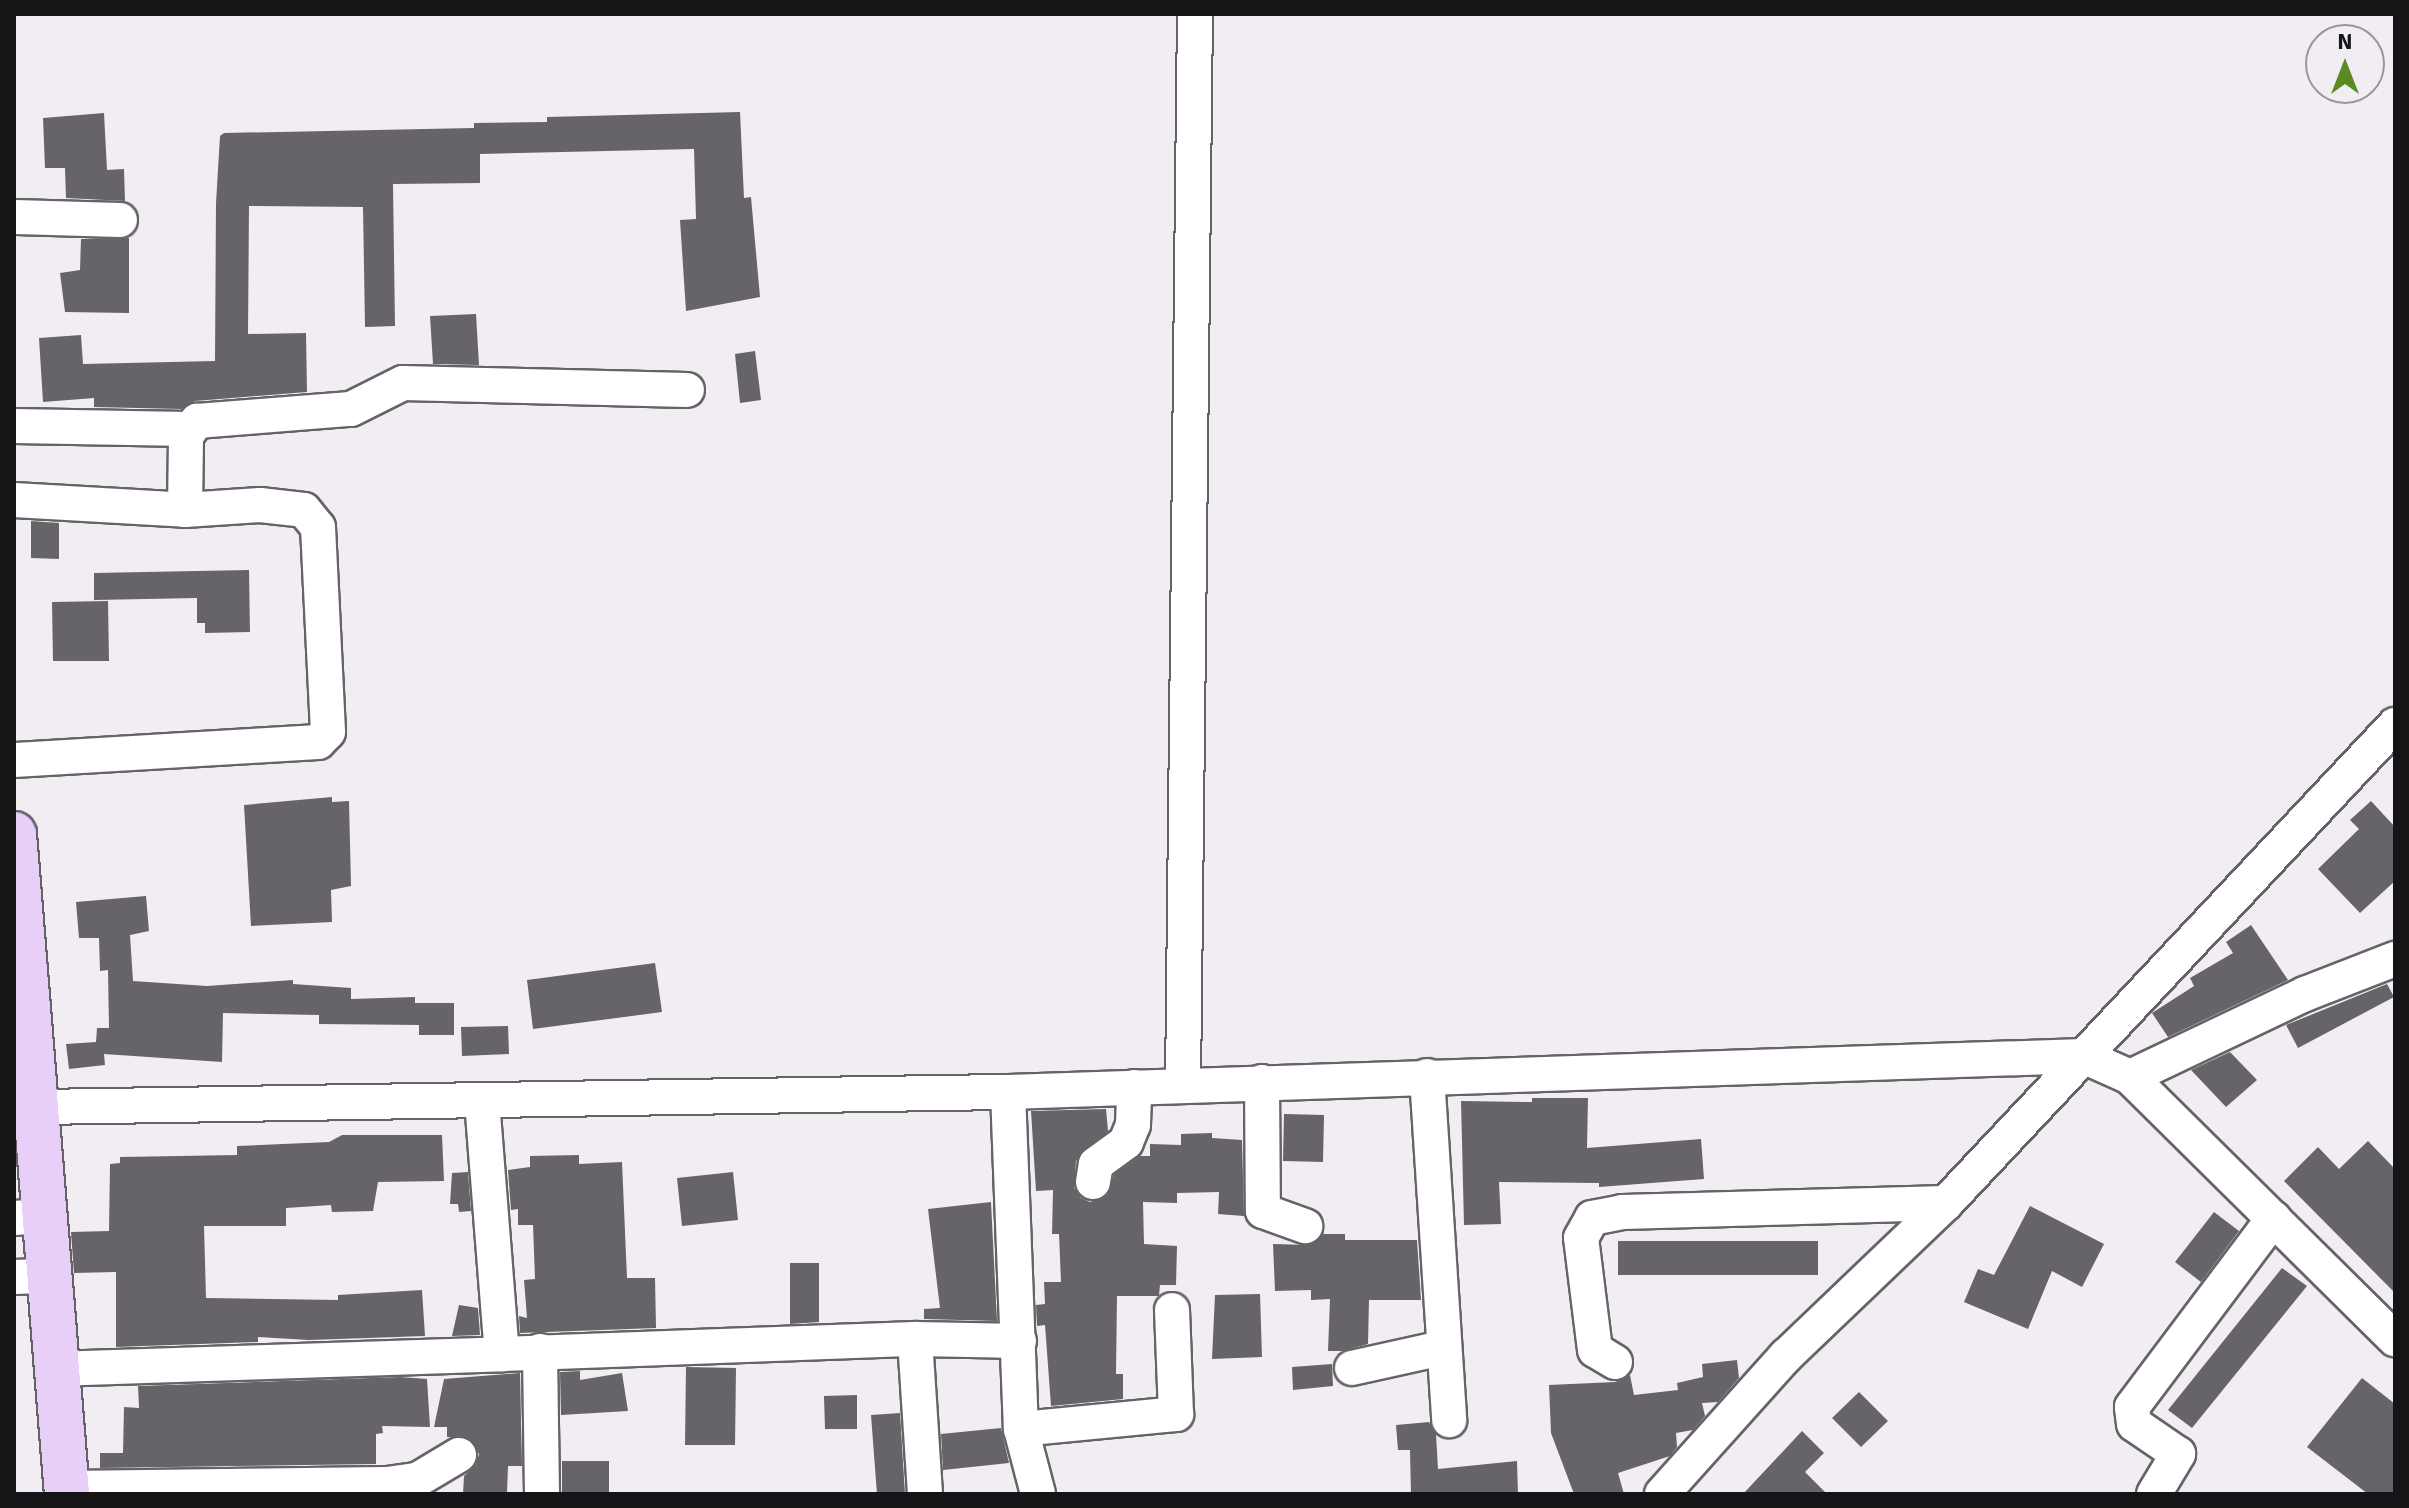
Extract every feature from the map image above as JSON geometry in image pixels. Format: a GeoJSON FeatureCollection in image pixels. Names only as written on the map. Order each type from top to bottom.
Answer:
{"type":"FeatureCollection","features":[{"type":"Feature","properties":{"kind":"main road"},"geometry":{"type":"LineString","coordinates":[[14,834],[38,1107],[29,1217],[32,1276],[56,1369],[66,1491]]}},
{"type":"Feature","properties":{"kind":"street"},"geometry":{"type":"LineString","coordinates":[[1183,1085],[1195,14]]}},
{"type":"Feature","properties":{"kind":"street"},"geometry":{"type":"LineString","coordinates":[[14,217],[120,220]]}},
{"type":"Feature","properties":{"kind":"street"},"geometry":{"type":"LineString","coordinates":[[14,426],[188,429],[197,421],[351,409],[403,383],[687,390]]}},
{"type":"Feature","properties":{"kind":"street"},"geometry":{"type":"LineString","coordinates":[[185,510],[188,429]]}},
{"type":"Feature","properties":{"kind":"street"},"geometry":{"type":"LineString","coordinates":[[14,500],[185,510],[293,506],[318,527],[325,738],[14,760]]}},
{"type":"Feature","properties":{"kind":"street"},"geometry":{"type":"LineString","coordinates":[[1662,1494],[1786,1356],[1946,1203],[2395,725]]}},
{"type":"Feature","properties":{"kind":"street"},"geometry":{"type":"LineString","coordinates":[[2130,1077],[2305,994],[2395,959]]}},
{"type":"Feature","properties":{"kind":"street"},"geometry":{"type":"LineString","coordinates":[[38,1107],[1008,1092],[2083,1056],[2130,1077],[2395,1339]]}},
{"type":"Feature","properties":{"kind":"street"},"geometry":{"type":"LineString","coordinates":[[1427,1076],[1449,1420]]}},
{"type":"Feature","properties":{"kind":"street"},"geometry":{"type":"LineString","coordinates":[[1262,1082],[1263,1211],[1305,1226]]}},
{"type":"Feature","properties":{"kind":"street"},"geometry":{"type":"LineString","coordinates":[[1093,1182],[1096,1164],[1126,1142],[1133,1125],[1134,1087]]}},
{"type":"Feature","properties":{"kind":"street"},"geometry":{"type":"LineString","coordinates":[[1008,1092],[1021,1429],[1038,1494]]}},
{"type":"Feature","properties":{"kind":"street"},"geometry":{"type":"LineString","coordinates":[[482,1101],[502,1354]]}},
{"type":"Feature","properties":{"kind":"street"},"geometry":{"type":"LineString","coordinates":[[1615,1362],[1595,1350],[1581,1238],[1592,1218],[1622,1212],[1946,1203]]}},
{"type":"Feature","properties":{"kind":"street"},"geometry":{"type":"LineString","coordinates":[[2154,1494],[2178,1454],[2134,1424],[2132,1407],[2274,1218]]}},
{"type":"Feature","properties":{"kind":"street"},"geometry":{"type":"LineString","coordinates":[[1021,1429],[1176,1414],[1172,1310]]}},
{"type":"Feature","properties":{"kind":"street"},"geometry":{"type":"LineString","coordinates":[[56,1369],[915,1339],[1019,1341]]}},
{"type":"Feature","properties":{"kind":"street"},"geometry":{"type":"LineString","coordinates":[[915,1339],[925,1494]]}},
{"type":"Feature","properties":{"kind":"street"},"geometry":{"type":"LineString","coordinates":[[1352,1368],[1442,1348]]}},
{"type":"Feature","properties":{"kind":"street"},"geometry":{"type":"LineString","coordinates":[[540,1351],[542,1494]]}},
{"type":"Feature","properties":{"kind":"street"},"geometry":{"type":"LineString","coordinates":[[66,1491],[387,1484],[417,1480],[459,1455]]}},
{"type":"Feature","properties":{"kind":"building"},"geometry":{"type":"Polygon","coordinates":[[[740,112],[744,198],[751,197],[760,297],[686,311],[680,220],[696,219],[694,149],[480,154],[480,183],[393,184],[395,326],[365,327],[363,207],[249,206],[248,334],[306,333],[307,392],[195,401],[181,409],[94,407],[94,398],[43,402],[39,338],[81,335],[83,364],[215,361],[216,203],[220,136],[224,133],[474,128],[474,123],[547,122],[547,117],[740,112]]]}},
{"type":"Feature","properties":{"kind":"building"},"geometry":{"type":"Polygon","coordinates":[[[104,113],[107,170],[124,169],[125,201],[66,198],[65,168],[45,168],[43,118],[104,113]]]}},
{"type":"Feature","properties":{"kind":"building"},"geometry":{"type":"Polygon","coordinates":[[[129,238],[129,313],[65,312],[60,273],[80,270],[81,239],[129,238]]]}},
{"type":"Feature","properties":{"kind":"building"},"geometry":{"type":"Polygon","coordinates":[[[476,314],[479,365],[433,364],[430,316],[476,314]]]}},
{"type":"Feature","properties":{"kind":"building"},"geometry":{"type":"Polygon","coordinates":[[[755,351],[761,400],[740,403],[735,354],[755,351]]]}},
{"type":"Feature","properties":{"kind":"building"},"geometry":{"type":"Polygon","coordinates":[[[31,521],[59,523],[59,559],[31,558],[31,521]]]}},
{"type":"Feature","properties":{"kind":"building"},"geometry":{"type":"Polygon","coordinates":[[[249,570],[250,632],[205,633],[205,623],[197,623],[197,598],[94,600],[94,573],[249,570]]]}},
{"type":"Feature","properties":{"kind":"building"},"geometry":{"type":"Polygon","coordinates":[[[108,601],[109,661],[53,661],[52,602],[108,601]]]}},
{"type":"Feature","properties":{"kind":"building"},"geometry":{"type":"Polygon","coordinates":[[[332,797],[332,802],[349,801],[351,886],[331,890],[332,922],[251,926],[244,805],[332,797]]]}},
{"type":"Feature","properties":{"kind":"building"},"geometry":{"type":"Polygon","coordinates":[[[2371,801],[2395,827],[2395,881],[2360,913],[2318,869],[2359,829],[2350,820],[2371,801]]]}},
{"type":"Feature","properties":{"kind":"building"},"geometry":{"type":"Polygon","coordinates":[[[146,896],[149,931],[130,935],[133,981],[207,986],[293,980],[293,984],[351,988],[351,999],[415,997],[415,1003],[454,1003],[454,1035],[419,1035],[419,1025],[319,1024],[319,1015],[223,1013],[222,1062],[104,1054],[105,1065],[69,1069],[66,1044],[96,1042],[97,1028],[109,1028],[108,970],[100,971],[99,938],[79,938],[76,902],[146,896]]]}},
{"type":"Feature","properties":{"kind":"building"},"geometry":{"type":"Polygon","coordinates":[[[2251,925],[2288,980],[2168,1037],[2152,1013],[2194,986],[2190,978],[2233,953],[2226,942],[2251,925]]]}},
{"type":"Feature","properties":{"kind":"building"},"geometry":{"type":"Polygon","coordinates":[[[655,963],[662,1012],[533,1029],[527,980],[655,963]]]}},
{"type":"Feature","properties":{"kind":"building"},"geometry":{"type":"Polygon","coordinates":[[[2387,984],[2394,997],[2298,1048],[2286,1025],[2387,984]]]}},
{"type":"Feature","properties":{"kind":"building"},"geometry":{"type":"Polygon","coordinates":[[[508,1026],[509,1054],[462,1056],[461,1027],[508,1026]]]}},
{"type":"Feature","properties":{"kind":"building"},"geometry":{"type":"Polygon","coordinates":[[[2230,1052],[2257,1080],[2226,1107],[2191,1070],[2230,1052]]]}},
{"type":"Feature","properties":{"kind":"building"},"geometry":{"type":"Polygon","coordinates":[[[1532,1098],[1588,1098],[1587,1148],[1701,1139],[1704,1179],[1599,1187],[1599,1183],[1499,1182],[1501,1224],[1464,1225],[1461,1101],[1532,1102],[1532,1098]]]}},
{"type":"Feature","properties":{"kind":"building"},"geometry":{"type":"Polygon","coordinates":[[[1106,1109],[1108,1131],[1076,1161],[1074,1188],[1081,1198],[1090,1202],[1108,1195],[1114,1175],[1140,1156],[1150,1156],[1150,1144],[1181,1145],[1181,1134],[1212,1133],[1212,1138],[1242,1140],[1244,1216],[1218,1214],[1219,1192],[1177,1193],[1177,1203],[1143,1202],[1144,1244],[1177,1246],[1176,1285],[1160,1285],[1159,1296],[1117,1296],[1116,1374],[1123,1374],[1123,1399],[1051,1406],[1045,1325],[1037,1326],[1036,1305],[1045,1304],[1044,1282],[1061,1282],[1059,1234],[1052,1234],[1053,1190],[1036,1191],[1031,1111],[1106,1109]]]}},
{"type":"Feature","properties":{"kind":"building"},"geometry":{"type":"Polygon","coordinates":[[[1284,1114],[1324,1115],[1323,1162],[1283,1161],[1284,1114]]]}},
{"type":"Feature","properties":{"kind":"building"},"geometry":{"type":"Polygon","coordinates":[[[342,1135],[442,1135],[444,1181],[378,1182],[373,1211],[332,1212],[331,1205],[286,1208],[286,1226],[204,1226],[206,1298],[338,1300],[338,1295],[422,1290],[425,1336],[309,1340],[258,1337],[258,1342],[116,1347],[116,1272],[74,1273],[71,1232],[109,1231],[110,1164],[120,1163],[120,1157],[237,1155],[237,1146],[329,1142],[342,1135]]]}},
{"type":"Feature","properties":{"kind":"building"},"geometry":{"type":"Polygon","coordinates":[[[2368,1141],[2395,1169],[2395,1293],[2284,1181],[2318,1147],[2339,1169],[2368,1141]]]}},
{"type":"Feature","properties":{"kind":"building"},"geometry":{"type":"Polygon","coordinates":[[[579,1155],[579,1164],[622,1162],[627,1278],[655,1278],[656,1328],[520,1333],[519,1316],[527,1318],[524,1280],[535,1279],[533,1225],[518,1225],[518,1209],[511,1210],[508,1170],[530,1167],[530,1156],[579,1155]]]}},
{"type":"Feature","properties":{"kind":"building"},"geometry":{"type":"Polygon","coordinates":[[[468,1172],[471,1211],[459,1212],[458,1204],[450,1204],[452,1173],[468,1172]]]}},
{"type":"Feature","properties":{"kind":"building"},"geometry":{"type":"Polygon","coordinates":[[[733,1172],[738,1220],[682,1226],[677,1178],[733,1172]]]}},
{"type":"Feature","properties":{"kind":"building"},"geometry":{"type":"Polygon","coordinates":[[[991,1202],[997,1321],[924,1319],[924,1309],[940,1308],[928,1209],[991,1202]]]}},
{"type":"Feature","properties":{"kind":"building"},"geometry":{"type":"Polygon","coordinates":[[[2030,1206],[2104,1244],[2082,1287],[2052,1271],[2028,1329],[1964,1302],[1978,1269],[1994,1275],[2030,1206]]]}},
{"type":"Feature","properties":{"kind":"building"},"geometry":{"type":"Polygon","coordinates":[[[2214,1212],[2239,1231],[2201,1282],[2175,1262],[2214,1212]]]}},
{"type":"Feature","properties":{"kind":"building"},"geometry":{"type":"Polygon","coordinates":[[[1323,1234],[1345,1234],[1345,1240],[1417,1240],[1421,1300],[1369,1300],[1368,1344],[1342,1351],[1328,1351],[1330,1299],[1311,1300],[1311,1290],[1275,1291],[1273,1244],[1309,1245],[1323,1234]]]}},
{"type":"Feature","properties":{"kind":"building"},"geometry":{"type":"Polygon","coordinates":[[[1618,1241],[1818,1241],[1818,1275],[1618,1275],[1618,1241]]]}},
{"type":"Feature","properties":{"kind":"building"},"geometry":{"type":"Polygon","coordinates":[[[790,1263],[819,1263],[819,1322],[790,1324],[790,1263]]]}},
{"type":"Feature","properties":{"kind":"building"},"geometry":{"type":"Polygon","coordinates":[[[2282,1268],[2307,1286],[2192,1428],[2168,1410],[2282,1268]]]}},
{"type":"Feature","properties":{"kind":"building"},"geometry":{"type":"Polygon","coordinates":[[[1260,1294],[1262,1357],[1212,1359],[1215,1295],[1260,1294]]]}},
{"type":"Feature","properties":{"kind":"building"},"geometry":{"type":"Polygon","coordinates":[[[459,1305],[478,1308],[480,1335],[452,1336],[459,1305]]]}},
{"type":"Feature","properties":{"kind":"building"},"geometry":{"type":"Polygon","coordinates":[[[1737,1360],[1739,1378],[1718,1402],[1702,1403],[1705,1416],[1693,1430],[1676,1433],[1677,1447],[1670,1456],[1618,1473],[1624,1494],[1574,1494],[1551,1433],[1549,1385],[1615,1382],[1630,1375],[1634,1395],[1678,1390],[1677,1383],[1703,1377],[1702,1364],[1737,1360]]]}},
{"type":"Feature","properties":{"kind":"building"},"geometry":{"type":"Polygon","coordinates":[[[1332,1364],[1333,1386],[1293,1390],[1292,1367],[1332,1364]]]}},
{"type":"Feature","properties":{"kind":"building"},"geometry":{"type":"Polygon","coordinates":[[[686,1367],[736,1368],[735,1445],[685,1445],[686,1367]]]}},
{"type":"Feature","properties":{"kind":"building"},"geometry":{"type":"Polygon","coordinates":[[[580,1371],[580,1380],[622,1373],[628,1411],[561,1415],[560,1372],[580,1371]]]}},
{"type":"Feature","properties":{"kind":"building"},"geometry":{"type":"Polygon","coordinates":[[[520,1373],[522,1466],[508,1466],[507,1494],[463,1494],[464,1476],[476,1465],[479,1454],[469,1438],[447,1437],[447,1427],[434,1427],[444,1379],[520,1373]]]}},
{"type":"Feature","properties":{"kind":"building"},"geometry":{"type":"Polygon","coordinates":[[[400,1377],[427,1379],[430,1427],[382,1426],[383,1433],[376,1434],[376,1464],[100,1468],[100,1453],[123,1453],[124,1407],[139,1408],[138,1386],[400,1377]]]}},
{"type":"Feature","properties":{"kind":"building"},"geometry":{"type":"Polygon","coordinates":[[[2362,1378],[2395,1404],[2395,1494],[2368,1494],[2307,1447],[2362,1378]]]}},
{"type":"Feature","properties":{"kind":"building"},"geometry":{"type":"Polygon","coordinates":[[[1859,1392],[1888,1421],[1861,1447],[1832,1418],[1859,1392]]]}},
{"type":"Feature","properties":{"kind":"building"},"geometry":{"type":"Polygon","coordinates":[[[857,1395],[857,1429],[825,1429],[824,1396],[857,1395]]]}},
{"type":"Feature","properties":{"kind":"building"},"geometry":{"type":"Polygon","coordinates":[[[900,1413],[905,1494],[877,1494],[871,1415],[900,1413]]]}},
{"type":"Feature","properties":{"kind":"building"},"geometry":{"type":"Polygon","coordinates":[[[1429,1422],[1436,1434],[1438,1469],[1517,1461],[1518,1494],[1411,1494],[1410,1450],[1398,1450],[1396,1425],[1429,1422]]]}},
{"type":"Feature","properties":{"kind":"building"},"geometry":{"type":"Polygon","coordinates":[[[1001,1428],[1009,1463],[943,1470],[941,1434],[1001,1428]]]}},
{"type":"Feature","properties":{"kind":"building"},"geometry":{"type":"Polygon","coordinates":[[[1802,1431],[1824,1453],[1805,1472],[1827,1494],[1743,1494],[1802,1431]]]}},
{"type":"Feature","properties":{"kind":"building"},"geometry":{"type":"Polygon","coordinates":[[[562,1461],[609,1461],[609,1494],[562,1494],[562,1461]]]}}]}
